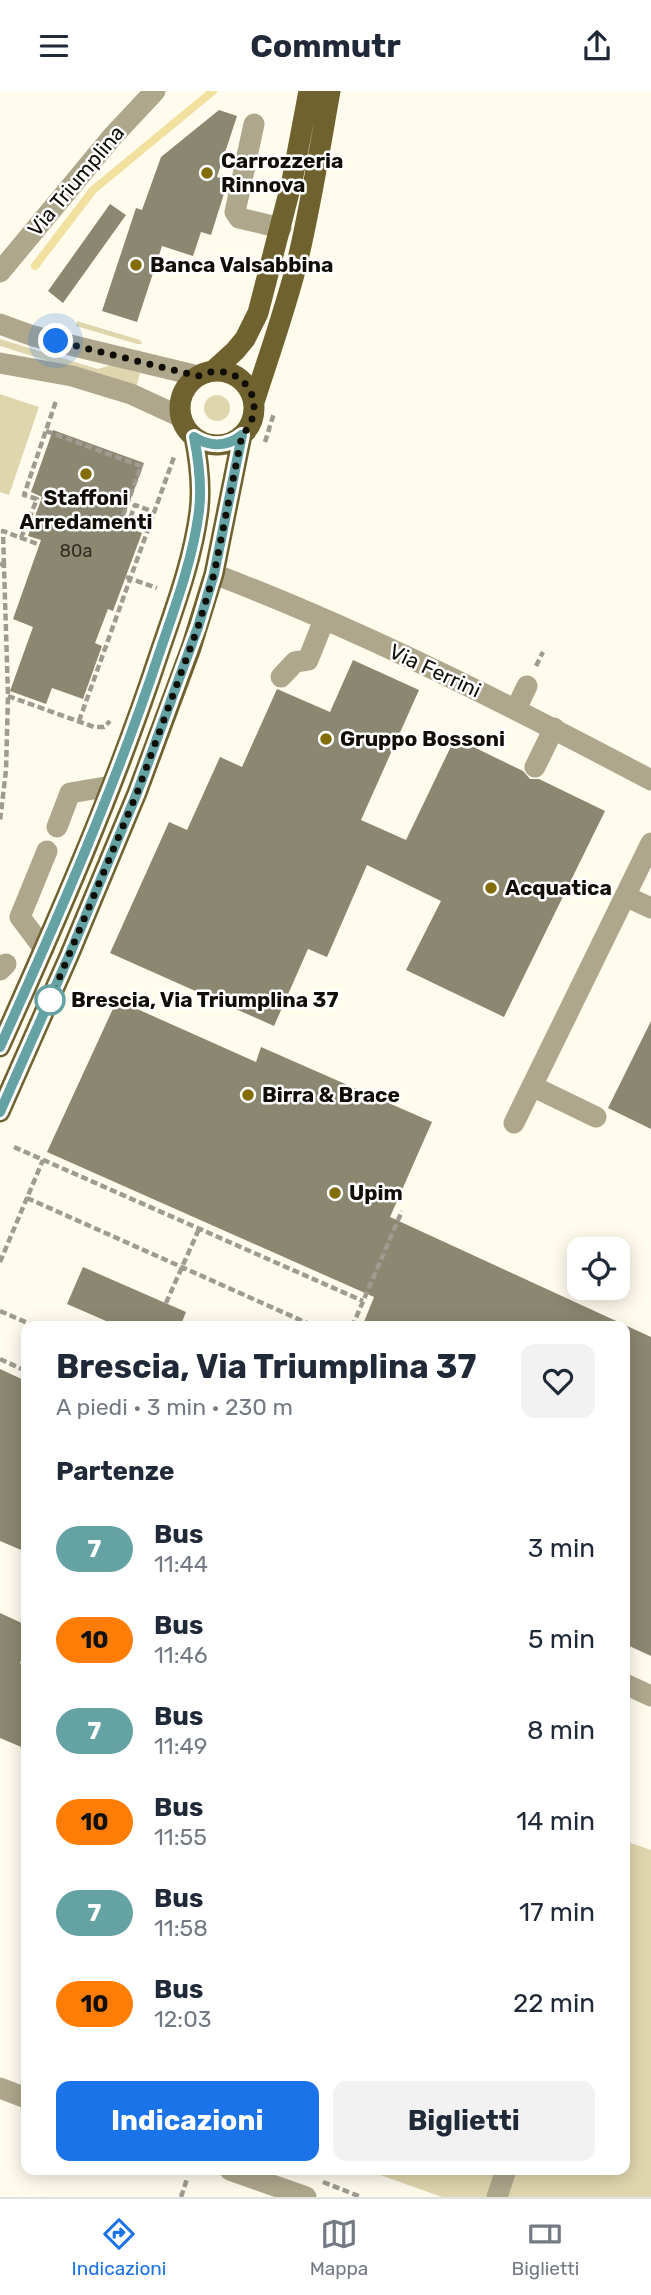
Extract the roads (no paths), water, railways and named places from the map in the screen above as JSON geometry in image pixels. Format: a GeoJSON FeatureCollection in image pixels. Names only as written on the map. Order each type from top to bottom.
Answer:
{"type":"FeatureCollection","features":[{"type":"Feature","properties":{"kind":"main road"},"geometry":{"type":"LineString","coordinates":[[0,1047],[44,949],[111,786],[151,678],[197,525],[200,472],[185,443],[188,431],[180,409],[183,394],[187,386],[236,351],[258,313],[281,228],[309,91]]}},
{"type":"Feature","properties":{"kind":"main road"},"geometry":{"type":"LineString","coordinates":[[0,1112],[137,793],[198,627],[214,574],[242,435],[252,421],[254,402],[286,304],[298,257],[316,179],[330,91]]}},
{"type":"Feature","properties":{"kind":"main road"},"geometry":{"type":"LineString","coordinates":[[206,373],[224,372],[235,375],[251,391],[254,402]]}},
{"type":"Feature","properties":{"kind":"main road"},"geometry":{"type":"LineString","coordinates":[[185,443],[222,445],[242,435]]}},
{"type":"Feature","properties":{"kind":"street","name":"Via Triumplina"},"geometry":{"type":"LineString","coordinates":[[0,272],[112,137],[155,91]]}},
{"type":"Feature","properties":{"kind":"street"},"geometry":{"type":"LineString","coordinates":[[254,124],[235,212],[239,218],[281,228]]}},
{"type":"Feature","properties":{"kind":"street"},"geometry":{"type":"LineString","coordinates":[[0,324],[33,336],[206,373]]}},
{"type":"Feature","properties":{"kind":"street"},"geometry":{"type":"LineString","coordinates":[[0,363],[72,376],[131,394],[181,417]]}},
{"type":"Feature","properties":{"kind":"street","name":"Via Ferrini"},"geometry":{"type":"LineString","coordinates":[[214,574],[442,673],[651,780]]}},
{"type":"Feature","properties":{"kind":"street"},"geometry":{"type":"LineString","coordinates":[[281,677],[295,662],[307,660],[324,620]]}},
{"type":"Feature","properties":{"kind":"street"},"geometry":{"type":"LineString","coordinates":[[516,709],[527,686]]}},
{"type":"Feature","properties":{"kind":"street"},"geometry":{"type":"LineString","coordinates":[[535,767],[554,728]]}},
{"type":"Feature","properties":{"kind":"street"},"geometry":{"type":"LineString","coordinates":[[57,827],[70,793],[111,786]]}},
{"type":"Feature","properties":{"kind":"street"},"geometry":{"type":"LineString","coordinates":[[514,1123],[651,843]]}},
{"type":"Feature","properties":{"kind":"street"},"geometry":{"type":"LineString","coordinates":[[44,949],[20,917],[47,851]]}},
{"type":"Feature","properties":{"kind":"street"},"geometry":{"type":"LineString","coordinates":[[625,896],[651,908]]}},
{"type":"Feature","properties":{"kind":"street"},"geometry":{"type":"LineString","coordinates":[[532,1086],[596,1117]]}},
{"type":"Feature","properties":{"kind":"street"},"geometry":{"type":"LineString","coordinates":[[630,1686],[651,1696]]}},
{"type":"Feature","properties":{"kind":"street"},"geometry":{"type":"LineString","coordinates":[[0,2088],[21,2096]]}},
{"type":"Feature","properties":{"kind":"street"},"geometry":{"type":"LineString","coordinates":[[244,2175],[306,2197]]}},
{"type":"Feature","properties":{"kind":"street"},"geometry":{"type":"LineString","coordinates":[[497,2197],[504,2175]]}},
{"type":"Feature","properties":{"kind":"waterway"},"geometry":{"type":"LineString","coordinates":[[35,266],[93,190],[213,91]]}},
{"type":"Feature","properties":{"kind":"place","name":"Carrozzeria Rinnova"},"geometry":{"type":"Point","coordinates":[207,173]}},
{"type":"Feature","properties":{"kind":"place","name":"Banca Valsabbina"},"geometry":{"type":"Point","coordinates":[136,265]}},
{"type":"Feature","properties":{"kind":"place","name":"Staffoni Arredamenti"},"geometry":{"type":"Point","coordinates":[86,474]}},
{"type":"Feature","properties":{"kind":"place","name":"Gruppo Bossoni"},"geometry":{"type":"Point","coordinates":[326,739]}},
{"type":"Feature","properties":{"kind":"place","name":"Acquatica"},"geometry":{"type":"Point","coordinates":[491,888]}},
{"type":"Feature","properties":{"kind":"place","name":"Brescia, Via Triumplina 37"},"geometry":{"type":"Point","coordinates":[50,1000]}},
{"type":"Feature","properties":{"kind":"place","name":"Birra & Brace"},"geometry":{"type":"Point","coordinates":[248,1095]}},
{"type":"Feature","properties":{"kind":"place","name":"Upim"},"geometry":{"type":"Point","coordinates":[335,1193]}}]}
